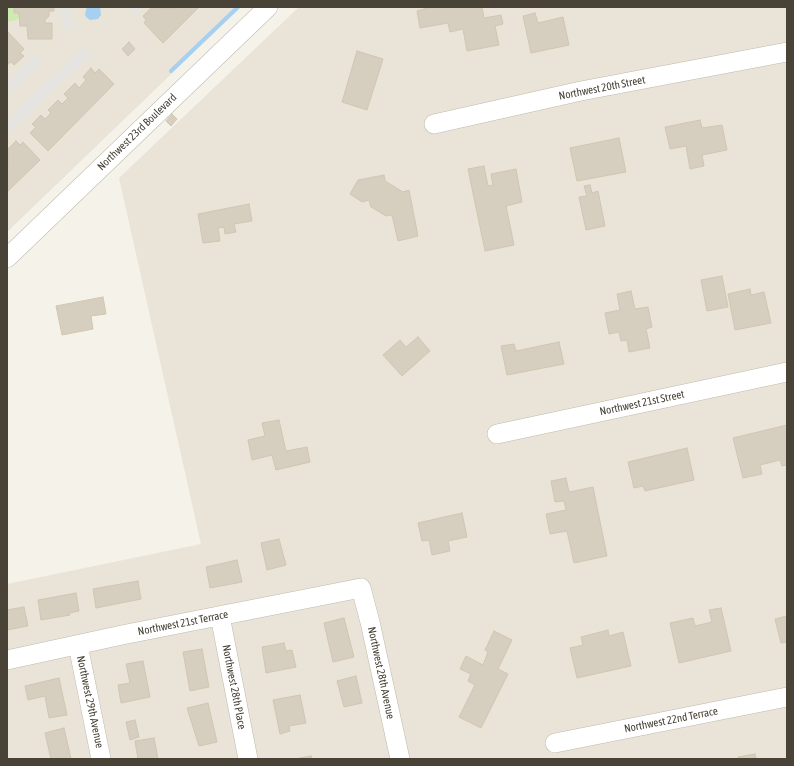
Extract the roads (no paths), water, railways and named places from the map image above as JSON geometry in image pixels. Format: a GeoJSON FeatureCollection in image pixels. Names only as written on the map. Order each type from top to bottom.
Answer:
{"type":"FeatureCollection","features":[{"type":"Feature","properties":{"kind":"street","name":"Northwest 23rd Boulevard"},"geometry":{"type":"LineString","coordinates":[[7,258],[268,7]]}},
{"type":"Feature","properties":{"kind":"street","name":"Northwest 20th Street"},"geometry":{"type":"LineString","coordinates":[[434,124],[581,91],[780,53]]}},
{"type":"Feature","properties":{"kind":"street","name":"Northwest 21st Street"},"geometry":{"type":"LineString","coordinates":[[497,434],[787,372]]}},
{"type":"Feature","properties":{"kind":"street","name":"Northwest 21st Terrace"},"geometry":{"type":"LineString","coordinates":[[7,660],[359,588]]}},
{"type":"Feature","properties":{"kind":"street","name":"Northwest 28th Avenue"},"geometry":{"type":"LineString","coordinates":[[359,588],[361,588],[370,622],[400,759]]}},
{"type":"Feature","properties":{"kind":"street","name":"Northwest 28th Place"},"geometry":{"type":"LineString","coordinates":[[220,616],[248,759]]}},
{"type":"Feature","properties":{"kind":"street","name":"Northwest 29th Avenue"},"geometry":{"type":"LineString","coordinates":[[78,645],[101,759]]}},
{"type":"Feature","properties":{"kind":"street","name":"Northwest 22nd Terrace"},"geometry":{"type":"LineString","coordinates":[[555,743],[787,696]]}},
{"type":"Feature","properties":{"kind":"water"},"geometry":{"type":"Polygon","coordinates":[[[87,7],[100,7],[101,15],[98,19],[90,20],[86,17],[85,14],[87,7]]]}},
{"type":"Feature","properties":{"kind":"waterway"},"geometry":{"type":"LineString","coordinates":[[171,71],[238,7]]}}]}
